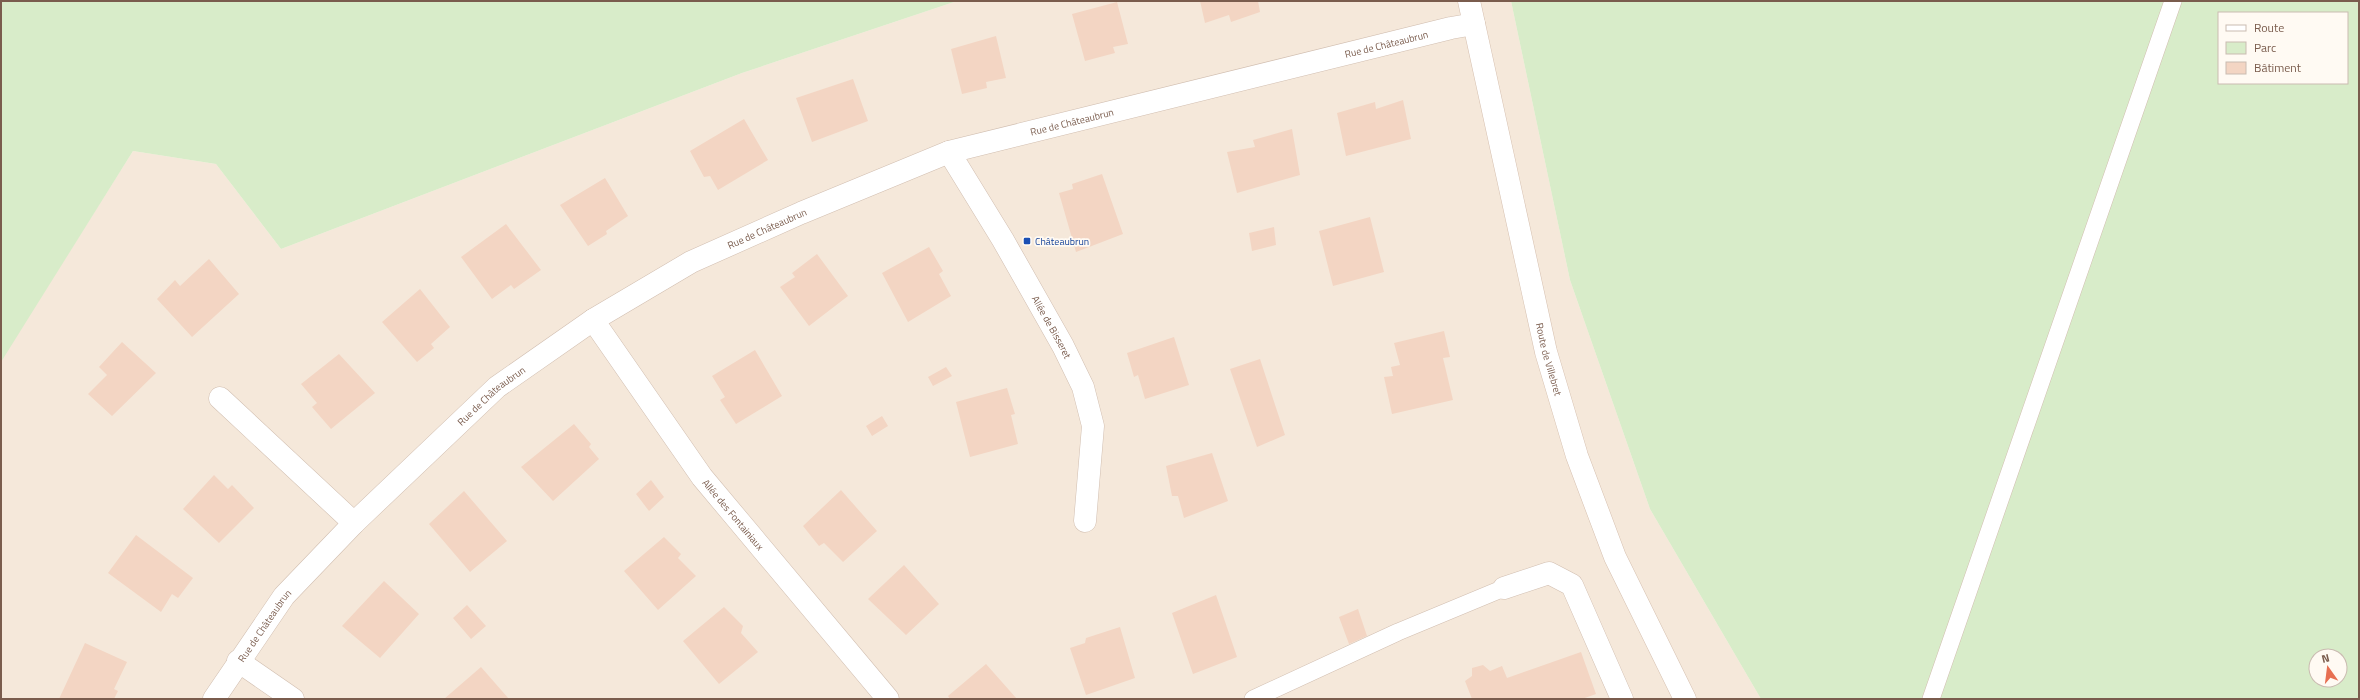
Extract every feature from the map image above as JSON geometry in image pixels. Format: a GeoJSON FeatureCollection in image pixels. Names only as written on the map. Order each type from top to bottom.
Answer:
{"type":"FeatureCollection","features":[{"type":"Feature","properties":{"kind":"street","name":"Route de Villebret"},"geometry":{"type":"LineString","coordinates":[[1469,1],[1546,352],[1577,456],[1615,557],[1685,699]]}},
{"type":"Feature","properties":{"kind":"street","name":"Rue de Châteaubrun"},"geometry":{"type":"LineString","coordinates":[[214,699],[238,661],[284,596],[354,523],[497,388],[593,320],[692,262],[801,213],[949,152],[1451,28],[1474,24]]}},
{"type":"Feature","properties":{"kind":"street","name":"Allée de Bisseret"},"geometry":{"type":"LineString","coordinates":[[949,152],[1022,273],[1063,346],[1082,388],[1093,426],[1085,521]]}},
{"type":"Feature","properties":{"kind":"street","name":"Allée des Fontainiaux"},"geometry":{"type":"LineString","coordinates":[[593,320],[702,477],[888,699]]}},
{"type":"Feature","properties":{"kind":"street"},"geometry":{"type":"LineString","coordinates":[[220,398],[354,523]]}},
{"type":"Feature","properties":{"kind":"street"},"geometry":{"type":"LineString","coordinates":[[1504,588],[1549,573],[1572,585],[1622,699]]}},
{"type":"Feature","properties":{"kind":"street"},"geometry":{"type":"LineString","coordinates":[[238,661],[293,699]]}},
{"type":"Feature","properties":{"kind":"lane"},"geometry":{"type":"LineString","coordinates":[[1931,699],[2173,1]]}},
{"type":"Feature","properties":{"kind":"lane"},"geometry":{"type":"LineString","coordinates":[[1253,699],[1398,632],[1504,588]]}},
{"type":"Feature","properties":{"kind":"shaded area"},"geometry":{"type":"Polygon","coordinates":[[[957,1],[1511,1],[1570,280],[1650,509],[1761,699],[1,699],[2,358],[133,151],[216,164],[281,249],[742,73],[957,1]]]}},
{"type":"Feature","properties":{"kind":"green space"},"geometry":{"type":"Polygon","coordinates":[[[1,1],[957,1],[742,73],[281,249],[216,164],[133,151],[1,362],[1,1]]]}},
{"type":"Feature","properties":{"kind":"green space"},"geometry":{"type":"Polygon","coordinates":[[[1511,1],[2359,1],[2359,699],[1761,699],[1650,509],[1570,280],[1511,1]]]}},
{"type":"Feature","properties":{"kind":"building"},"geometry":{"type":"Polygon","coordinates":[[[1200,1],[1258,1],[1260,12],[1231,22],[1229,15],[1205,23],[1200,1]]]}},
{"type":"Feature","properties":{"kind":"building"},"geometry":{"type":"Polygon","coordinates":[[[1117,2],[1128,44],[1113,47],[1115,53],[1085,61],[1072,14],[1117,2]]]}},
{"type":"Feature","properties":{"kind":"building"},"geometry":{"type":"Polygon","coordinates":[[[996,36],[1006,78],[986,82],[987,88],[962,94],[951,49],[996,36]]]}},
{"type":"Feature","properties":{"kind":"building"},"geometry":{"type":"Polygon","coordinates":[[[853,79],[868,121],[812,142],[796,98],[853,79]]]}},
{"type":"Feature","properties":{"kind":"building"},"geometry":{"type":"Polygon","coordinates":[[[1403,100],[1411,139],[1346,156],[1337,113],[1375,102],[1376,109],[1403,100]]]}},
{"type":"Feature","properties":{"kind":"building"},"geometry":{"type":"Polygon","coordinates":[[[744,119],[768,160],[718,190],[710,176],[704,177],[690,151],[744,119]]]}},
{"type":"Feature","properties":{"kind":"building"},"geometry":{"type":"Polygon","coordinates":[[[1292,129],[1300,175],[1237,193],[1227,152],[1255,147],[1253,140],[1292,129]]]}},
{"type":"Feature","properties":{"kind":"building"},"geometry":{"type":"Polygon","coordinates":[[[1102,174],[1123,234],[1076,252],[1059,193],[1073,189],[1072,184],[1102,174]]]}},
{"type":"Feature","properties":{"kind":"building"},"geometry":{"type":"Polygon","coordinates":[[[605,178],[628,216],[606,231],[607,234],[588,246],[560,205],[605,178]]]}},
{"type":"Feature","properties":{"kind":"building"},"geometry":{"type":"Polygon","coordinates":[[[1370,217],[1384,272],[1333,286],[1319,231],[1370,217]]]}},
{"type":"Feature","properties":{"kind":"building"},"geometry":{"type":"Polygon","coordinates":[[[506,224],[541,270],[514,289],[511,285],[492,299],[461,257],[506,224]]]}},
{"type":"Feature","properties":{"kind":"building"},"geometry":{"type":"Polygon","coordinates":[[[1274,227],[1276,245],[1252,251],[1249,233],[1274,227]]]}},
{"type":"Feature","properties":{"kind":"building"},"geometry":{"type":"Polygon","coordinates":[[[929,247],[943,271],[939,274],[951,296],[908,322],[882,273],[929,247]]]}},
{"type":"Feature","properties":{"kind":"building"},"geometry":{"type":"Polygon","coordinates":[[[817,254],[848,296],[809,326],[780,287],[795,277],[792,273],[817,254]]]}},
{"type":"Feature","properties":{"kind":"building"},"geometry":{"type":"Polygon","coordinates":[[[209,259],[239,294],[192,337],[157,299],[175,280],[180,286],[209,259]]]}},
{"type":"Feature","properties":{"kind":"building"},"geometry":{"type":"Polygon","coordinates":[[[420,289],[450,327],[431,344],[434,348],[417,362],[382,322],[420,289]]]}},
{"type":"Feature","properties":{"kind":"building"},"geometry":{"type":"Polygon","coordinates":[[[1444,331],[1450,357],[1443,358],[1453,400],[1392,414],[1384,377],[1393,376],[1391,367],[1400,365],[1394,343],[1444,331]]]}},
{"type":"Feature","properties":{"kind":"building"},"geometry":{"type":"Polygon","coordinates":[[[1174,337],[1189,385],[1145,399],[1138,375],[1134,377],[1127,353],[1174,337]]]}},
{"type":"Feature","properties":{"kind":"building"},"geometry":{"type":"Polygon","coordinates":[[[122,342],[156,373],[112,416],[88,394],[107,375],[99,367],[122,342]]]}},
{"type":"Feature","properties":{"kind":"building"},"geometry":{"type":"Polygon","coordinates":[[[755,350],[782,396],[736,424],[720,400],[725,397],[712,376],[755,350]]]}},
{"type":"Feature","properties":{"kind":"building"},"geometry":{"type":"Polygon","coordinates":[[[339,354],[375,393],[331,429],[312,407],[317,403],[301,384],[339,354]]]}},
{"type":"Feature","properties":{"kind":"building"},"geometry":{"type":"Polygon","coordinates":[[[1260,359],[1285,435],[1257,447],[1230,369],[1260,359]]]}},
{"type":"Feature","properties":{"kind":"building"},"geometry":{"type":"Polygon","coordinates":[[[946,367],[952,376],[933,386],[928,377],[946,367]]]}},
{"type":"Feature","properties":{"kind":"building"},"geometry":{"type":"Polygon","coordinates":[[[1007,388],[1015,414],[1011,415],[1018,444],[970,457],[956,402],[1007,388]]]}},
{"type":"Feature","properties":{"kind":"building"},"geometry":{"type":"Polygon","coordinates":[[[882,416],[888,426],[872,436],[866,426],[882,416]]]}},
{"type":"Feature","properties":{"kind":"building"},"geometry":{"type":"Polygon","coordinates":[[[574,424],[591,444],[589,447],[599,459],[553,501],[521,467],[574,424]]]}},
{"type":"Feature","properties":{"kind":"building"},"geometry":{"type":"Polygon","coordinates":[[[1212,453],[1228,501],[1184,518],[1178,496],[1172,496],[1166,466],[1212,453]]]}},
{"type":"Feature","properties":{"kind":"building"},"geometry":{"type":"Polygon","coordinates":[[[214,475],[228,489],[232,485],[254,508],[219,543],[183,509],[214,475]]]}},
{"type":"Feature","properties":{"kind":"building"},"geometry":{"type":"Polygon","coordinates":[[[651,480],[664,497],[649,511],[636,494],[651,480]]]}},
{"type":"Feature","properties":{"kind":"building"},"geometry":{"type":"Polygon","coordinates":[[[841,490],[877,531],[843,562],[824,543],[819,546],[803,526],[841,490]]]}},
{"type":"Feature","properties":{"kind":"building"},"geometry":{"type":"Polygon","coordinates":[[[464,491],[507,541],[470,572],[429,524],[464,491]]]}},
{"type":"Feature","properties":{"kind":"building"},"geometry":{"type":"Polygon","coordinates":[[[136,535],[193,578],[178,598],[172,594],[161,612],[108,573],[136,535]]]}},
{"type":"Feature","properties":{"kind":"building"},"geometry":{"type":"Polygon","coordinates":[[[664,537],[681,554],[678,558],[696,576],[658,610],[624,571],[664,537]]]}},
{"type":"Feature","properties":{"kind":"building"},"geometry":{"type":"Polygon","coordinates":[[[904,565],[939,604],[906,635],[868,599],[904,565]]]}},
{"type":"Feature","properties":{"kind":"building"},"geometry":{"type":"Polygon","coordinates":[[[384,581],[419,614],[380,658],[342,626],[384,581]]]}},
{"type":"Feature","properties":{"kind":"building"},"geometry":{"type":"Polygon","coordinates":[[[1216,595],[1237,657],[1193,674],[1172,613],[1216,595]]]}},
{"type":"Feature","properties":{"kind":"building"},"geometry":{"type":"Polygon","coordinates":[[[467,605],[486,626],[471,639],[453,618],[467,605]]]}},
{"type":"Feature","properties":{"kind":"building"},"geometry":{"type":"Polygon","coordinates":[[[724,607],[743,626],[741,633],[758,652],[719,684],[683,641],[724,607]]]}},
{"type":"Feature","properties":{"kind":"building"},"geometry":{"type":"Polygon","coordinates":[[[1358,609],[1367,636],[1349,644],[1339,617],[1358,609]]]}},
{"type":"Feature","properties":{"kind":"building"},"geometry":{"type":"Polygon","coordinates":[[[1120,627],[1135,678],[1086,695],[1070,648],[1085,643],[1086,638],[1120,627]]]}},
{"type":"Feature","properties":{"kind":"building"},"geometry":{"type":"Polygon","coordinates":[[[85,643],[127,662],[114,689],[118,691],[114,699],[59,699],[85,643]]]}},
{"type":"Feature","properties":{"kind":"building"},"geometry":{"type":"Polygon","coordinates":[[[1581,652],[1596,694],[1582,699],[1472,699],[1465,681],[1472,676],[1472,668],[1483,665],[1490,671],[1502,666],[1507,678],[1581,652]]]}},
{"type":"Feature","properties":{"kind":"building"},"geometry":{"type":"Polygon","coordinates":[[[986,664],[1017,699],[950,699],[948,696],[986,664]]]}},
{"type":"Feature","properties":{"kind":"building"},"geometry":{"type":"Polygon","coordinates":[[[481,667],[509,699],[444,699],[481,667]]]}},
{"type":"Feature","properties":{"kind":"place","name":"Châteaubrun"},"geometry":{"type":"Point","coordinates":[1027,241]}}]}
